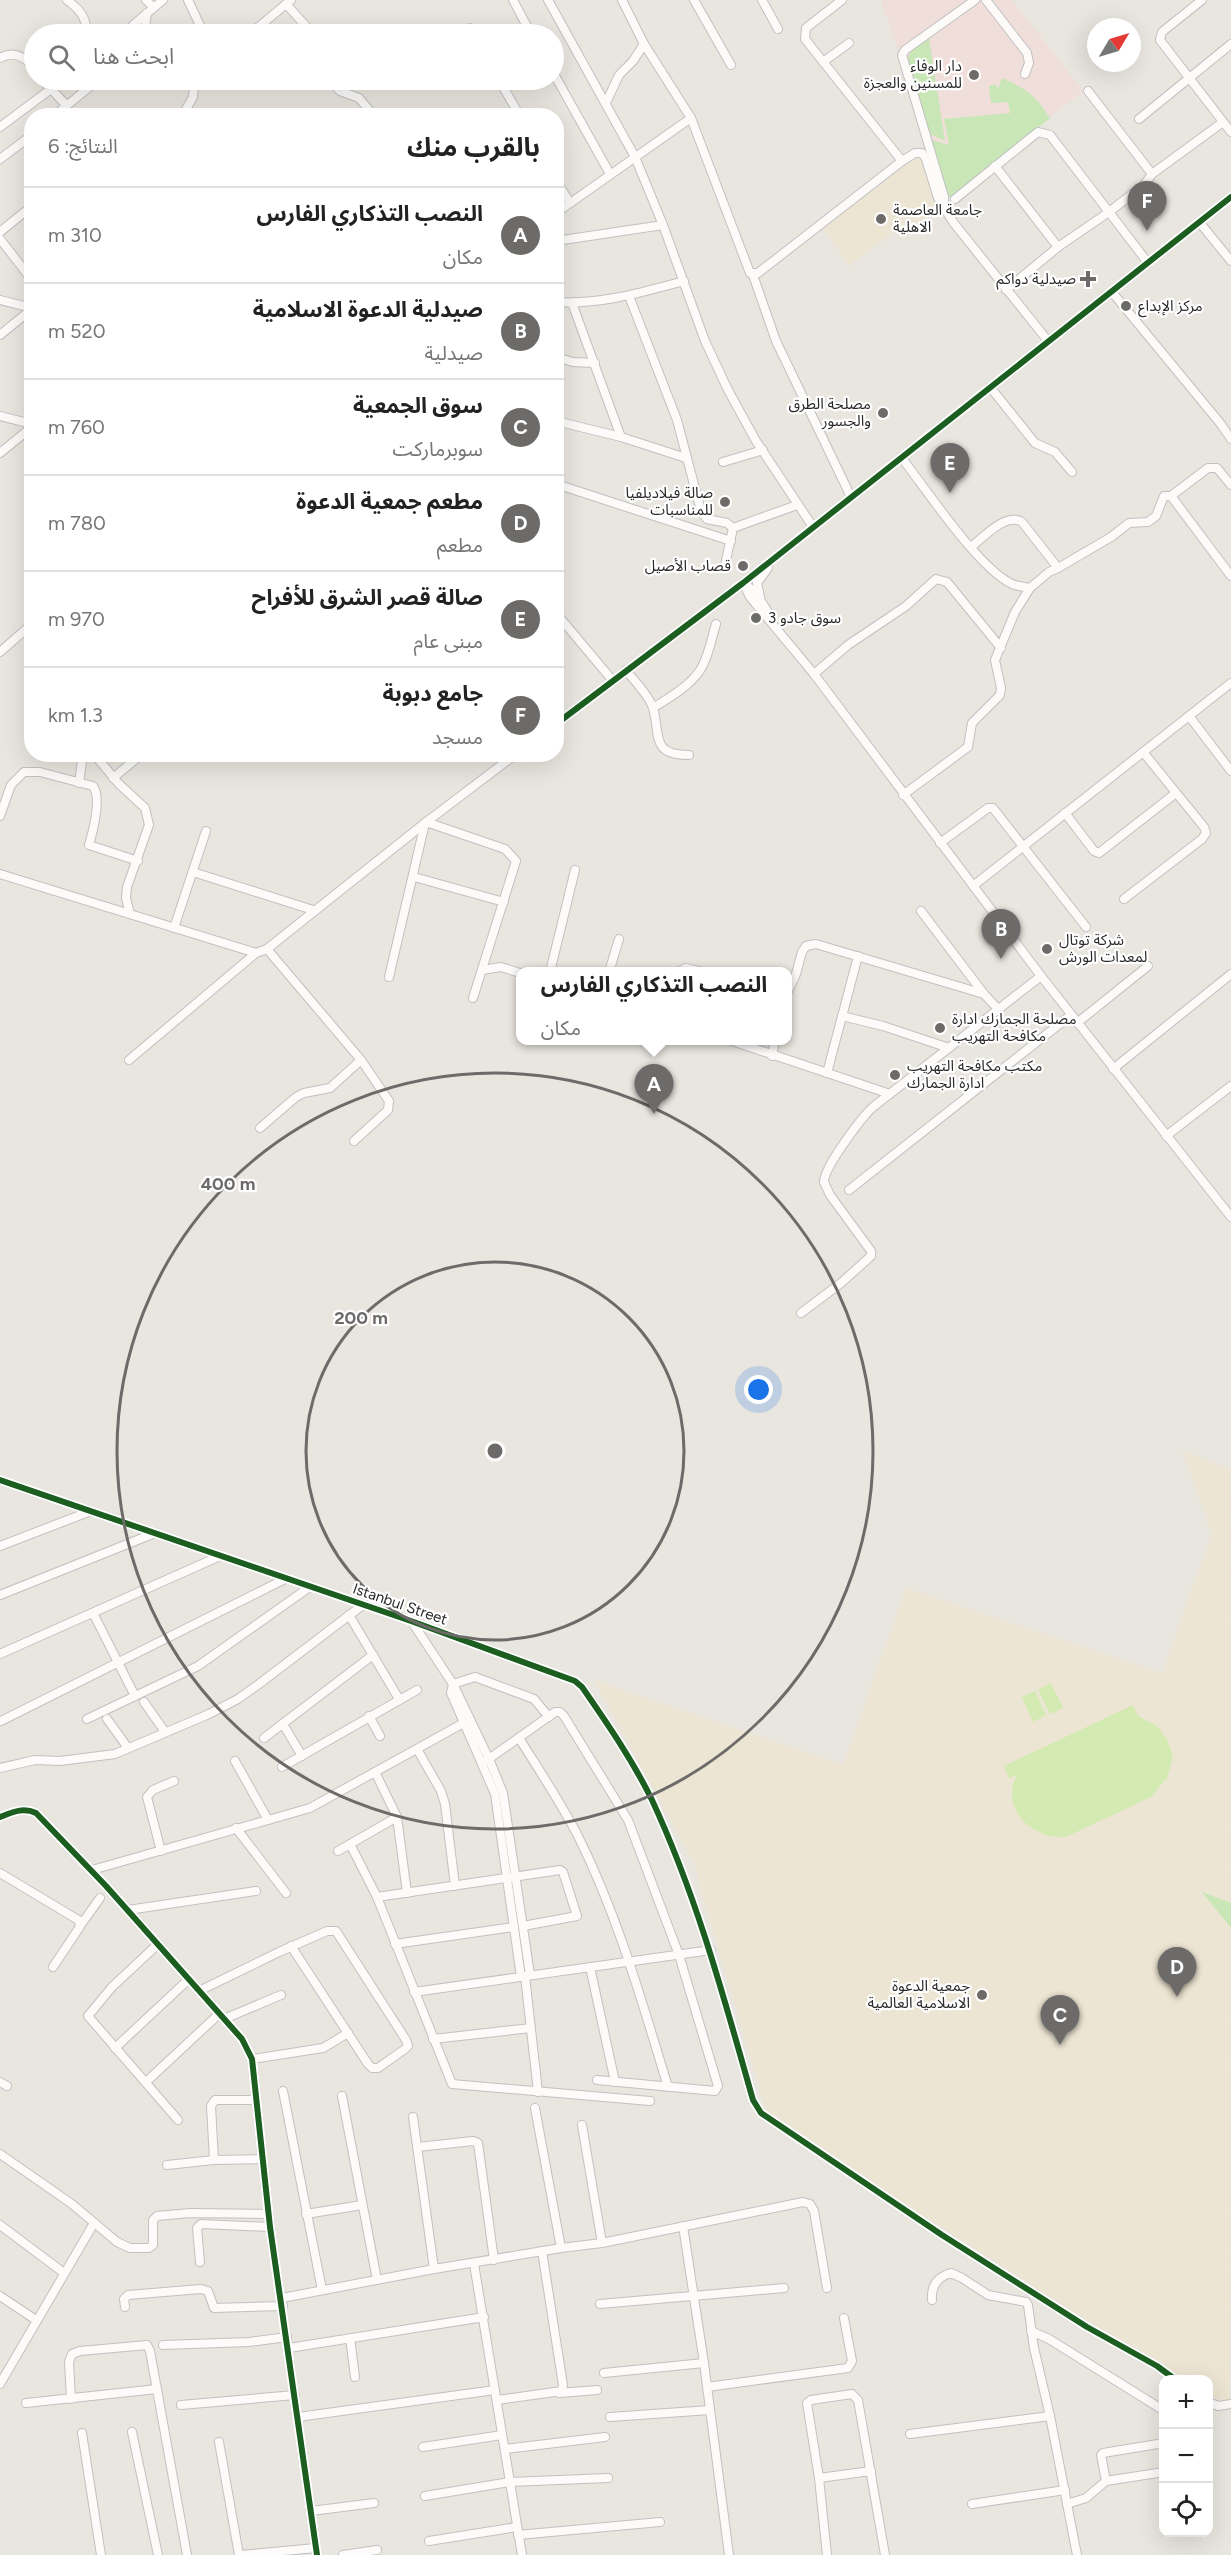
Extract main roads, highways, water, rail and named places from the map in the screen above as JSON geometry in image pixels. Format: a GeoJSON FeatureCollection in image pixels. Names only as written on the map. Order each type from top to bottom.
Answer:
{"type":"FeatureCollection","features":[{"type":"Feature","properties":{"kind":"place","name":"دار الوفاء للمسنين والعجزة"},"geometry":{"type":"Point","coordinates":[974,75]}},
{"type":"Feature","properties":{"kind":"place","name":"جامعة العاصمة الاهلية"},"geometry":{"type":"Point","coordinates":[881,219]}},
{"type":"Feature","properties":{"kind":"place","name":"جامع دبوبة"},"geometry":{"type":"Point","coordinates":[1147,231]}},
{"type":"Feature","properties":{"kind":"place","name":"صيدلية دواكم"},"geometry":{"type":"Point","coordinates":[1088,279]}},
{"type":"Feature","properties":{"kind":"place","name":"مركز الإبداع"},"geometry":{"type":"Point","coordinates":[1126,306]}},
{"type":"Feature","properties":{"kind":"place","name":"مصلحة الطرق والجسور"},"geometry":{"type":"Point","coordinates":[883,413]}},
{"type":"Feature","properties":{"kind":"place","name":"صالة قصر الشرق للأفراح"},"geometry":{"type":"Point","coordinates":[950,493]}},
{"type":"Feature","properties":{"kind":"place","name":"صالة فيلاديلفيا للمناسبات"},"geometry":{"type":"Point","coordinates":[725,502]}},
{"type":"Feature","properties":{"kind":"place","name":"قصاب الأصيل"},"geometry":{"type":"Point","coordinates":[743,566]}},
{"type":"Feature","properties":{"kind":"place","name":"سوق جادو 3"},"geometry":{"type":"Point","coordinates":[756,618]}},
{"type":"Feature","properties":{"kind":"place","name":"شركة توتال لمعدات الورش"},"geometry":{"type":"Point","coordinates":[1047,949]}},
{"type":"Feature","properties":{"kind":"place","name":"صيدلية الدعوة الاسلامية"},"geometry":{"type":"Point","coordinates":[1001,959]}},
{"type":"Feature","properties":{"kind":"place","name":"مصلحة الجمارك ادارة مكافحة التهريب"},"geometry":{"type":"Point","coordinates":[940,1028]}},
{"type":"Feature","properties":{"kind":"place","name":"مكتب مكافحة التهريب ادارة الجمارك"},"geometry":{"type":"Point","coordinates":[895,1075]}},
{"type":"Feature","properties":{"kind":"place","name":"النصب التذكاري الفارس"},"geometry":{"type":"Point","coordinates":[654,1114]}},
{"type":"Feature","properties":{"kind":"place","name":"جمعية الدعوة الاسلامية العالمية"},"geometry":{"type":"Point","coordinates":[982,1995]}},
{"type":"Feature","properties":{"kind":"place","name":"مطعم جمعية الدعوة"},"geometry":{"type":"Point","coordinates":[1177,1997]}},
{"type":"Feature","properties":{"kind":"place","name":"سوق الجمعية"},"geometry":{"type":"Point","coordinates":[1060,2045]}}]}
